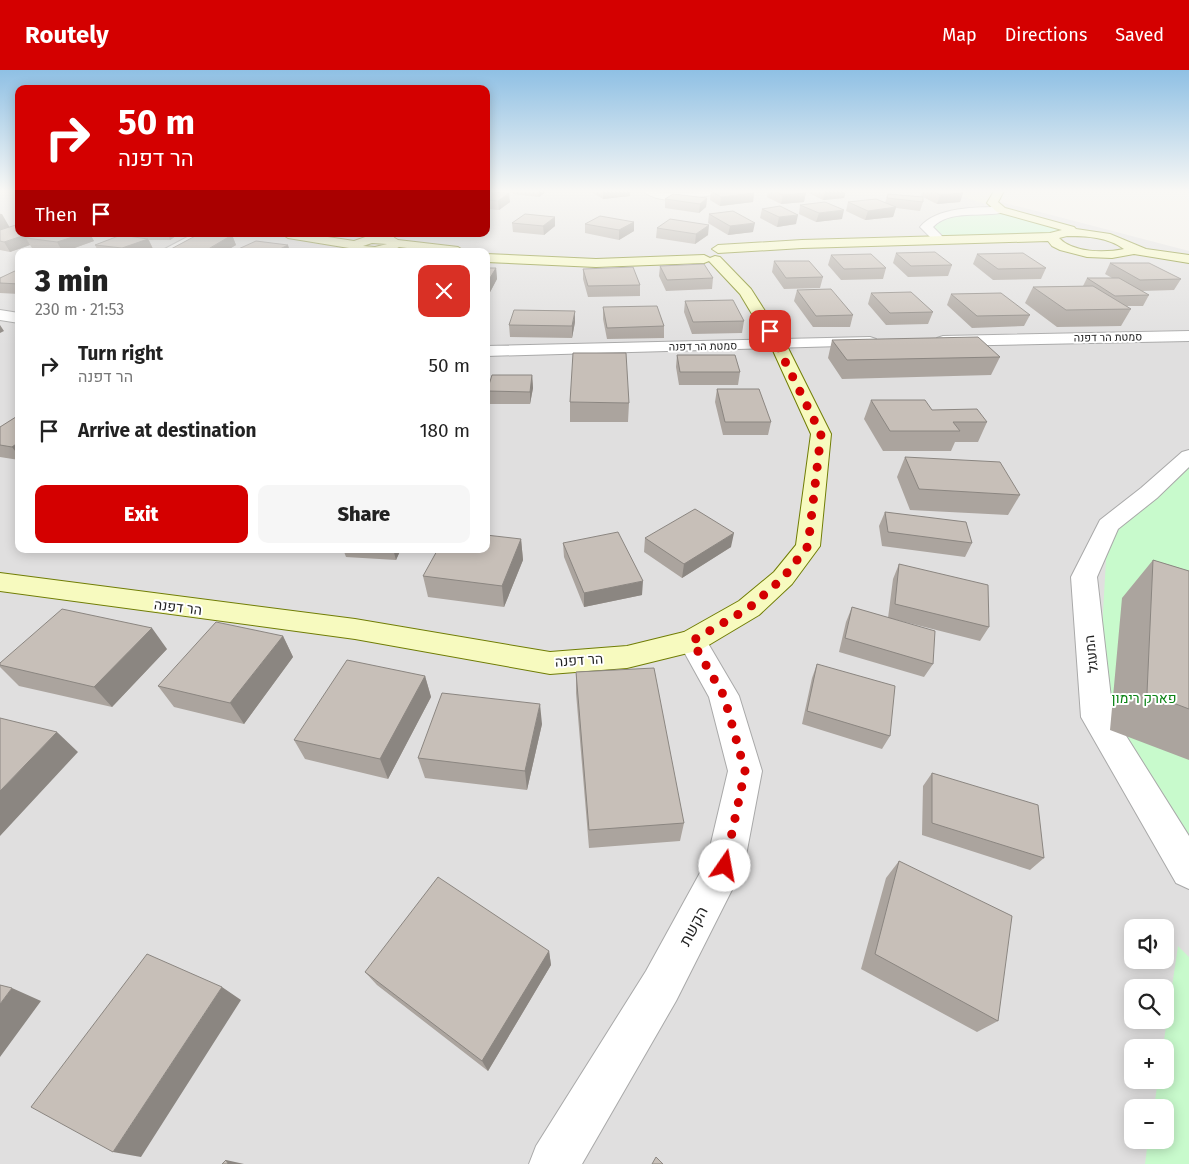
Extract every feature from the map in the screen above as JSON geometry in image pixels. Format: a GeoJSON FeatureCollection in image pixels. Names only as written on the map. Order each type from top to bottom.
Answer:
{"type":"FeatureCollection","features":[{"type":"Feature","properties":{"kind":"street"},"geometry":{"type":"LineString","coordinates":[[173,248],[185,242]]}},
{"type":"Feature","properties":{"kind":"street"},"geometry":{"type":"LineString","coordinates":[[337,242],[355,245],[385,243],[431,248]]}},
{"type":"Feature","properties":{"kind":"street"},"geometry":{"type":"LineString","coordinates":[[490,258],[596,263],[911,242]]}},
{"type":"Feature","properties":{"kind":"street"},"geometry":{"type":"LineString","coordinates":[[490,253],[596,257],[711,256],[809,249],[997,242]]}},
{"type":"Feature","properties":{"kind":"street"},"geometry":{"type":"LineString","coordinates":[[1056,242],[1070,250],[1094,254],[1128,251],[1189,259]]}},
{"type":"Feature","properties":{"kind":"street"},"geometry":{"type":"LineString","coordinates":[[1116,242],[1128,251],[1189,264]]}},
{"type":"Feature","properties":{"kind":"street","name":"הר דפנה"},"geometry":{"type":"LineString","coordinates":[[0,582],[355,629],[550,663],[627,657],[692,641],[749,608],[783,578],[808,546],[821,434],[778,344],[746,292],[711,256]]}},
{"type":"Feature","properties":{"kind":"street"},"geometry":{"type":"LineString","coordinates":[[0,315],[15,317]]}},
{"type":"Feature","properties":{"kind":"street","name":"סמטת הר דפנה"},"geometry":{"type":"LineString","coordinates":[[925,341],[1189,336]]}},
{"type":"Feature","properties":{"kind":"street","name":"סמטת הר דפנה"},"geometry":{"type":"LineString","coordinates":[[490,351],[886,342]]}},
{"type":"Feature","properties":{"kind":"street","name":"המעגל"},"geometry":{"type":"LineString","coordinates":[[1189,456],[1149,493],[1108,526],[1084,578],[1097,717],[1189,870]]}},
{"type":"Feature","properties":{"kind":"street","name":"הקשת"},"geometry":{"type":"LineString","coordinates":[[554,1164],[662,986],[725,866],[745,771],[724,696],[692,641]]}},
{"type":"Feature","properties":{"kind":"shaded area"},"geometry":{"type":"Polygon","coordinates":[[[0,242],[1155,242],[1189,251],[1189,1164],[0,1164],[0,242]]]}},
{"type":"Feature","properties":{"kind":"green space","name":"פארק רימון"},"geometry":{"type":"Polygon","coordinates":[[[1189,456],[1189,870],[1097,717],[1108,525],[1189,456]]]}},
{"type":"Feature","properties":{"kind":"green space"},"geometry":{"type":"Polygon","coordinates":[[[1178,946],[1189,957],[1189,1164],[1145,1164],[1147,1149],[1174,1149],[1174,1099],[1155,1099],[1157,1089],[1174,1089],[1174,1039],[1164,1039],[1166,1029],[1174,1029],[1173,979],[1178,946]]]}},
{"type":"Feature","properties":{"kind":"building"},"geometry":{"type":"Polygon","coordinates":[[[103,242],[139,242],[122,248],[95,245],[103,242]]]}},
{"type":"Feature","properties":{"kind":"building"},"geometry":{"type":"Polygon","coordinates":[[[184,242],[220,242],[210,248],[173,248],[184,242]]]}},
{"type":"Feature","properties":{"kind":"building"},"geometry":{"type":"Polygon","coordinates":[[[254,242],[288,245],[282,248],[241,248],[254,242]]]}},
{"type":"Feature","properties":{"kind":"building"},"geometry":{"type":"Polygon","coordinates":[[[935,252],[952,265],[911,266],[896,253],[935,252]]]}},
{"type":"Feature","properties":{"kind":"building"},"geometry":{"type":"Polygon","coordinates":[[[1023,253],[1046,268],[998,269],[977,254],[1023,253]]]}},
{"type":"Feature","properties":{"kind":"building"},"geometry":{"type":"Polygon","coordinates":[[[871,254],[886,268],[844,269],[831,255],[871,254]]]}},
{"type":"Feature","properties":{"kind":"building"},"geometry":{"type":"Polygon","coordinates":[[[774,261],[809,261],[823,277],[786,278],[774,261]]]}},
{"type":"Feature","properties":{"kind":"building"},"geometry":{"type":"Polygon","coordinates":[[[1110,263],[1149,263],[1181,279],[1140,280],[1110,263]]]}},
{"type":"Feature","properties":{"kind":"building"},"geometry":{"type":"Polygon","coordinates":[[[704,264],[713,278],[667,280],[660,266],[704,264]]]}},
{"type":"Feature","properties":{"kind":"building"},"geometry":{"type":"Polygon","coordinates":[[[633,267],[640,285],[588,286],[583,269],[633,267]]]}},
{"type":"Feature","properties":{"kind":"building"},"geometry":{"type":"Polygon","coordinates":[[[490,268],[496,268],[490,278],[490,268]]]}},
{"type":"Feature","properties":{"kind":"building"},"geometry":{"type":"Polygon","coordinates":[[[15,271],[15,284],[0,283],[0,278],[15,271]]]}},
{"type":"Feature","properties":{"kind":"building"},"geometry":{"type":"Polygon","coordinates":[[[1087,278],[1119,278],[1149,295],[1115,296],[1087,278]]]}},
{"type":"Feature","properties":{"kind":"building"},"geometry":{"type":"Polygon","coordinates":[[[1093,286],[1131,309],[1066,310],[1033,287],[1093,286]]]}},
{"type":"Feature","properties":{"kind":"building"},"geometry":{"type":"Polygon","coordinates":[[[831,289],[853,315],[816,316],[797,290],[831,289]]]}},
{"type":"Feature","properties":{"kind":"building"},"geometry":{"type":"Polygon","coordinates":[[[911,292],[933,312],[890,313],[871,293],[911,292]]]}},
{"type":"Feature","properties":{"kind":"building"},"geometry":{"type":"Polygon","coordinates":[[[1001,293],[1030,315],[977,316],[951,294],[1001,293]]]}},
{"type":"Feature","properties":{"kind":"building"},"geometry":{"type":"Polygon","coordinates":[[[733,300],[744,321],[693,322],[685,301],[733,300]]]}},
{"type":"Feature","properties":{"kind":"building"},"geometry":{"type":"Polygon","coordinates":[[[657,306],[664,326],[607,328],[603,307],[657,306]]]}},
{"type":"Feature","properties":{"kind":"building"},"geometry":{"type":"Polygon","coordinates":[[[514,310],[575,311],[572,326],[509,325],[514,310]]]}},
{"type":"Feature","properties":{"kind":"building"},"geometry":{"type":"Polygon","coordinates":[[[978,337],[1000,357],[847,360],[832,340],[978,337]]]}},
{"type":"Feature","properties":{"kind":"building"},"geometry":{"type":"Polygon","coordinates":[[[573,353],[626,353],[629,403],[570,402],[573,353]]]}},
{"type":"Feature","properties":{"kind":"building"},"geometry":{"type":"Polygon","coordinates":[[[677,355],[735,355],[740,372],[680,372],[677,355]]]}},
{"type":"Feature","properties":{"kind":"building"},"geometry":{"type":"Polygon","coordinates":[[[492,375],[532,375],[530,392],[490,391],[492,375]]]}},
{"type":"Feature","properties":{"kind":"building"},"geometry":{"type":"Polygon","coordinates":[[[717,389],[759,389],[771,422],[725,422],[717,389]]]}},
{"type":"Feature","properties":{"kind":"building"},"geometry":{"type":"Polygon","coordinates":[[[871,400],[925,400],[932,410],[977,409],[987,422],[953,422],[960,431],[890,431],[871,400]]]}},
{"type":"Feature","properties":{"kind":"building"},"geometry":{"type":"Polygon","coordinates":[[[15,418],[15,445],[12,447],[0,445],[0,427],[15,418]]]}},
{"type":"Feature","properties":{"kind":"building"},"geometry":{"type":"Polygon","coordinates":[[[905,457],[1000,462],[1020,495],[919,489],[905,457]]]}},
{"type":"Feature","properties":{"kind":"building"},"geometry":{"type":"Polygon","coordinates":[[[695,509],[734,533],[684,564],[645,538],[695,509]]]}},
{"type":"Feature","properties":{"kind":"building"},"geometry":{"type":"Polygon","coordinates":[[[885,512],[966,522],[972,543],[888,532],[885,512]]]}},
{"type":"Feature","properties":{"kind":"building"},"geometry":{"type":"Polygon","coordinates":[[[618,532],[643,581],[584,593],[563,543],[618,532]]]}},
{"type":"Feature","properties":{"kind":"building"},"geometry":{"type":"Polygon","coordinates":[[[490,535],[521,539],[502,586],[423,576],[436,553],[490,553],[490,535]]]}},
{"type":"Feature","properties":{"kind":"building"},"geometry":{"type":"Polygon","coordinates":[[[1153,560],[1189,571],[1189,709],[1147,693],[1153,560]]]}},
{"type":"Feature","properties":{"kind":"building"},"geometry":{"type":"Polygon","coordinates":[[[899,564],[988,585],[989,627],[895,604],[899,564]]]}},
{"type":"Feature","properties":{"kind":"building"},"geometry":{"type":"Polygon","coordinates":[[[852,607],[935,631],[933,664],[845,638],[852,607]]]}},
{"type":"Feature","properties":{"kind":"building"},"geometry":{"type":"Polygon","coordinates":[[[62,609],[152,628],[94,687],[0,665],[62,609]]]}},
{"type":"Feature","properties":{"kind":"building"},"geometry":{"type":"Polygon","coordinates":[[[216,622],[283,636],[230,703],[158,686],[216,622]]]}},
{"type":"Feature","properties":{"kind":"building"},"geometry":{"type":"Polygon","coordinates":[[[347,660],[425,676],[380,759],[294,740],[347,660]]]}},
{"type":"Feature","properties":{"kind":"building"},"geometry":{"type":"Polygon","coordinates":[[[817,664],[895,686],[890,736],[807,711],[817,664]]]}},
{"type":"Feature","properties":{"kind":"building"},"geometry":{"type":"Polygon","coordinates":[[[654,668],[684,823],[589,830],[576,672],[654,668]]]}},
{"type":"Feature","properties":{"kind":"building"},"geometry":{"type":"Polygon","coordinates":[[[442,693],[540,704],[525,771],[418,758],[442,693]]]}},
{"type":"Feature","properties":{"kind":"building"},"geometry":{"type":"Polygon","coordinates":[[[0,718],[57,732],[0,791],[0,718]]]}},
{"type":"Feature","properties":{"kind":"building"},"geometry":{"type":"Polygon","coordinates":[[[932,773],[1038,805],[1044,858],[932,823],[932,773]]]}},
{"type":"Feature","properties":{"kind":"building"},"geometry":{"type":"Polygon","coordinates":[[[899,861],[1012,916],[998,1021],[875,954],[899,861]]]}},
{"type":"Feature","properties":{"kind":"building"},"geometry":{"type":"Polygon","coordinates":[[[438,877],[549,951],[482,1061],[365,972],[438,877]]]}},
{"type":"Feature","properties":{"kind":"building"},"geometry":{"type":"Polygon","coordinates":[[[147,954],[222,987],[113,1152],[31,1107],[147,954]]]}},
{"type":"Feature","properties":{"kind":"building"},"geometry":{"type":"Polygon","coordinates":[[[0,985],[12,988],[0,1004],[0,985]]]}},
{"type":"Feature","properties":{"kind":"building"},"geometry":{"type":"Polygon","coordinates":[[[656,1157],[663,1164],[652,1164],[656,1157]]]}},
{"type":"Feature","properties":{"kind":"route"},"geometry":{"type":"LineString","coordinates":[[725,866],[745,771],[724,696],[692,641],[749,608],[783,578],[808,546],[821,434],[770,331]]}}]}
